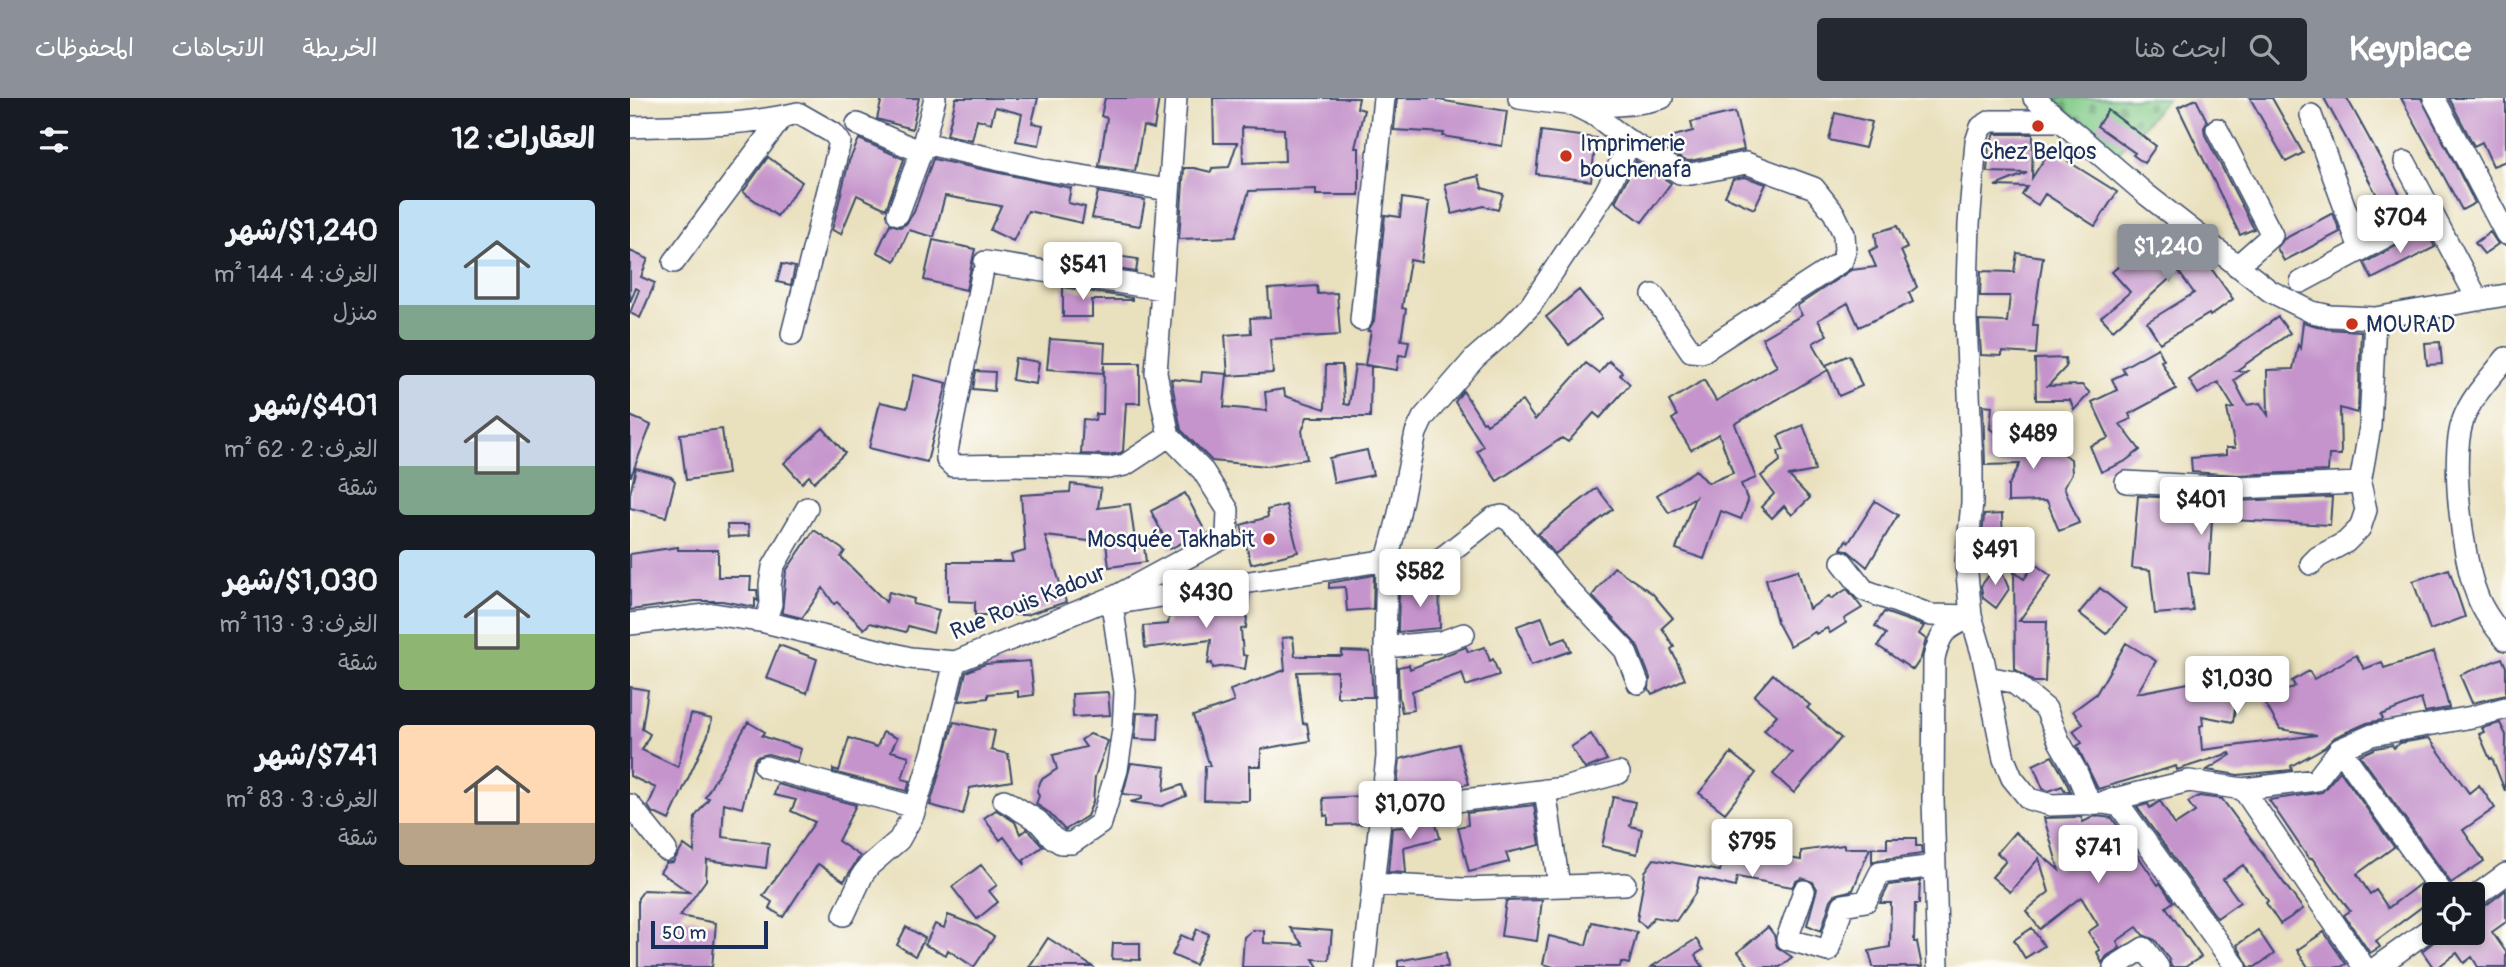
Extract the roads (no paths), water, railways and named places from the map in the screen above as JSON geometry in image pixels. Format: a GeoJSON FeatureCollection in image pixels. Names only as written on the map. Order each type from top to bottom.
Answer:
{"type":"FeatureCollection","features":[{"type":"Feature","properties":{"kind":"street"},"geometry":{"type":"LineString","coordinates":[[898,214],[922,148],[935,98]]}},
{"type":"Feature","properties":{"kind":"street"},"geometry":{"type":"LineString","coordinates":[[1162,289],[983,268],[947,460],[953,466],[1109,468],[1125,465],[1169,436],[1156,373],[1177,98]]}},
{"type":"Feature","properties":{"kind":"street"},"geometry":{"type":"LineString","coordinates":[[1361,320],[1384,98]]}},
{"type":"Feature","properties":{"kind":"street"},"geometry":{"type":"LineString","coordinates":[[1519,98],[1620,106],[1642,104],[1662,98]]}},
{"type":"Feature","properties":{"kind":"street"},"geometry":{"type":"LineString","coordinates":[[2034,98],[2147,195],[2237,266],[2270,291],[2312,312],[2330,316],[2375,318],[2506,295]]}},
{"type":"Feature","properties":{"kind":"street"},"geometry":{"type":"LineString","coordinates":[[2434,98],[2506,234]]}},
{"type":"Feature","properties":{"kind":"street"},"geometry":{"type":"LineString","coordinates":[[1570,103],[1596,117],[1680,173],[1691,174],[1746,163],[1814,188],[1834,213],[1844,234],[1845,251],[1842,261],[1702,352],[1691,351],[1653,295]]}},
{"type":"Feature","properties":{"kind":"street"},"geometry":{"type":"LineString","coordinates":[[630,127],[720,124],[798,113],[833,133],[840,142],[792,334]]}},
{"type":"Feature","properties":{"kind":"street"},"geometry":{"type":"LineString","coordinates":[[2311,115],[2360,249]]}},
{"type":"Feature","properties":{"kind":"street"},"geometry":{"type":"LineString","coordinates":[[674,262],[782,117]]}},
{"type":"Feature","properties":{"kind":"street"},"geometry":{"type":"LineString","coordinates":[[2062,121],[1991,121],[1981,127],[1976,142],[1969,224],[1966,319],[1972,479],[1966,563],[1971,616],[2004,759],[2012,778],[2029,799],[2051,805],[2120,806],[2236,967]]}},
{"type":"Feature","properties":{"kind":"street"},"geometry":{"type":"LineString","coordinates":[[856,124],[922,148],[1168,190]]}},
{"type":"Feature","properties":{"kind":"street"},"geometry":{"type":"LineString","coordinates":[[2217,129],[2272,235],[2237,266]]}},
{"type":"Feature","properties":{"kind":"street"},"geometry":{"type":"LineString","coordinates":[[1364,967],[1387,757],[1387,568],[1416,433],[1423,418],[1475,358],[1531,305],[1605,193],[1627,149],[1626,139]]}},
{"type":"Feature","properties":{"kind":"street"},"geometry":{"type":"LineString","coordinates":[[2405,162],[2478,300]]}},
{"type":"Feature","properties":{"kind":"street"},"geometry":{"type":"LineString","coordinates":[[2301,282],[2432,212]]}},
{"type":"Feature","properties":{"kind":"street"},"geometry":{"type":"LineString","coordinates":[[2311,564],[2346,542],[2360,528],[2366,510],[2360,483],[2370,427],[2375,318]]}},
{"type":"Feature","properties":{"kind":"street"},"geometry":{"type":"LineString","coordinates":[[2506,358],[2478,394],[2463,419],[2459,441],[2459,480],[2468,562],[2476,595],[2490,622],[2506,640]]}},
{"type":"Feature","properties":{"kind":"street","name":"Rue Rouis Kadour"},"geometry":{"type":"LineString","coordinates":[[630,624],[714,614],[765,622],[909,658],[955,662],[1116,596],[1227,536],[1228,510],[1203,471],[1169,436]]}},
{"type":"Feature","properties":{"kind":"street"},"geometry":{"type":"LineString","coordinates":[[2126,482],[2237,488],[2360,483]]}},
{"type":"Feature","properties":{"kind":"street"},"geometry":{"type":"LineString","coordinates":[[765,622],[771,604],[773,567],[807,508]]}},
{"type":"Feature","properties":{"kind":"street"},"geometry":{"type":"LineString","coordinates":[[1086,608],[1387,568],[1415,579],[1493,518],[1502,516],[1510,521],[1564,585],[1625,650],[1638,683]]}},
{"type":"Feature","properties":{"kind":"street"},"geometry":{"type":"LineString","coordinates":[[1842,562],[1864,590],[1931,615],[1971,616]]}},
{"type":"Feature","properties":{"kind":"street"},"geometry":{"type":"LineString","coordinates":[[1004,800],[1038,821],[1053,838],[1062,843],[1072,843],[1101,823],[1117,770],[1125,692],[1112,604]]}},
{"type":"Feature","properties":{"kind":"street"},"geometry":{"type":"LineString","coordinates":[[1938,967],[1934,658],[1938,640],[1945,630],[1971,616]]}},
{"type":"Feature","properties":{"kind":"street"},"geometry":{"type":"LineString","coordinates":[[1385,647],[1441,642],[1464,634]]}},
{"type":"Feature","properties":{"kind":"street"},"geometry":{"type":"LineString","coordinates":[[844,915],[863,874],[899,840],[915,807],[933,751],[955,662]]}},
{"type":"Feature","properties":{"kind":"street"},"geometry":{"type":"LineString","coordinates":[[1987,677],[2013,682],[2046,709],[2059,741],[2092,804]]}},
{"type":"Feature","properties":{"kind":"street"},"geometry":{"type":"LineString","coordinates":[[2092,804],[2189,781],[2243,789],[2316,780],[2340,749],[2372,735],[2472,717],[2506,708]]}},
{"type":"Feature","properties":{"kind":"street"},"geometry":{"type":"LineString","coordinates":[[2340,749],[2434,882]]}},
{"type":"Feature","properties":{"kind":"street"},"geometry":{"type":"LineString","coordinates":[[765,767],[915,807]]}},
{"type":"Feature","properties":{"kind":"street"},"geometry":{"type":"LineString","coordinates":[[1381,810],[1564,788],[1619,773]]}},
{"type":"Feature","properties":{"kind":"street"},"geometry":{"type":"LineString","coordinates":[[2243,789],[2364,967]]}},
{"type":"Feature","properties":{"kind":"street"},"geometry":{"type":"LineString","coordinates":[[1545,790],[1559,886]]}},
{"type":"Feature","properties":{"kind":"street"},"geometry":{"type":"LineString","coordinates":[[630,805],[666,850]]}},
{"type":"Feature","properties":{"kind":"street"},"geometry":{"type":"LineString","coordinates":[[1804,891],[1787,939],[1828,951],[1843,905],[1866,901],[1880,873],[1935,866]]}},
{"type":"Feature","properties":{"kind":"street"},"geometry":{"type":"LineString","coordinates":[[2485,889],[2506,874]]}},
{"type":"Feature","properties":{"kind":"street"},"geometry":{"type":"LineString","coordinates":[[1372,884],[1464,889],[1625,884]]}},
{"type":"Feature","properties":{"kind":"street"},"geometry":{"type":"LineString","coordinates":[[2378,967],[2406,959],[2422,940]]}},
{"type":"Feature","properties":{"kind":"street"},"geometry":{"type":"LineString","coordinates":[[1807,946],[1817,967]]}},
{"type":"Feature","properties":{"kind":"street"},"geometry":{"type":"LineString","coordinates":[[2114,967],[2144,948],[2158,967]]}},
{"type":"Feature","properties":{"kind":"place","name":"Chez Belqos"},"geometry":{"type":"Point","coordinates":[2038,126]}},
{"type":"Feature","properties":{"kind":"place","name":"Imprimerie bouchenafa"},"geometry":{"type":"Point","coordinates":[1566,156]}},
{"type":"Feature","properties":{"kind":"place","name":"MOURAD"},"geometry":{"type":"Point","coordinates":[2352,324]}},
{"type":"Feature","properties":{"kind":"place","name":"Mosquée Takhabit"},"geometry":{"type":"Point","coordinates":[1269,539]}}]}
